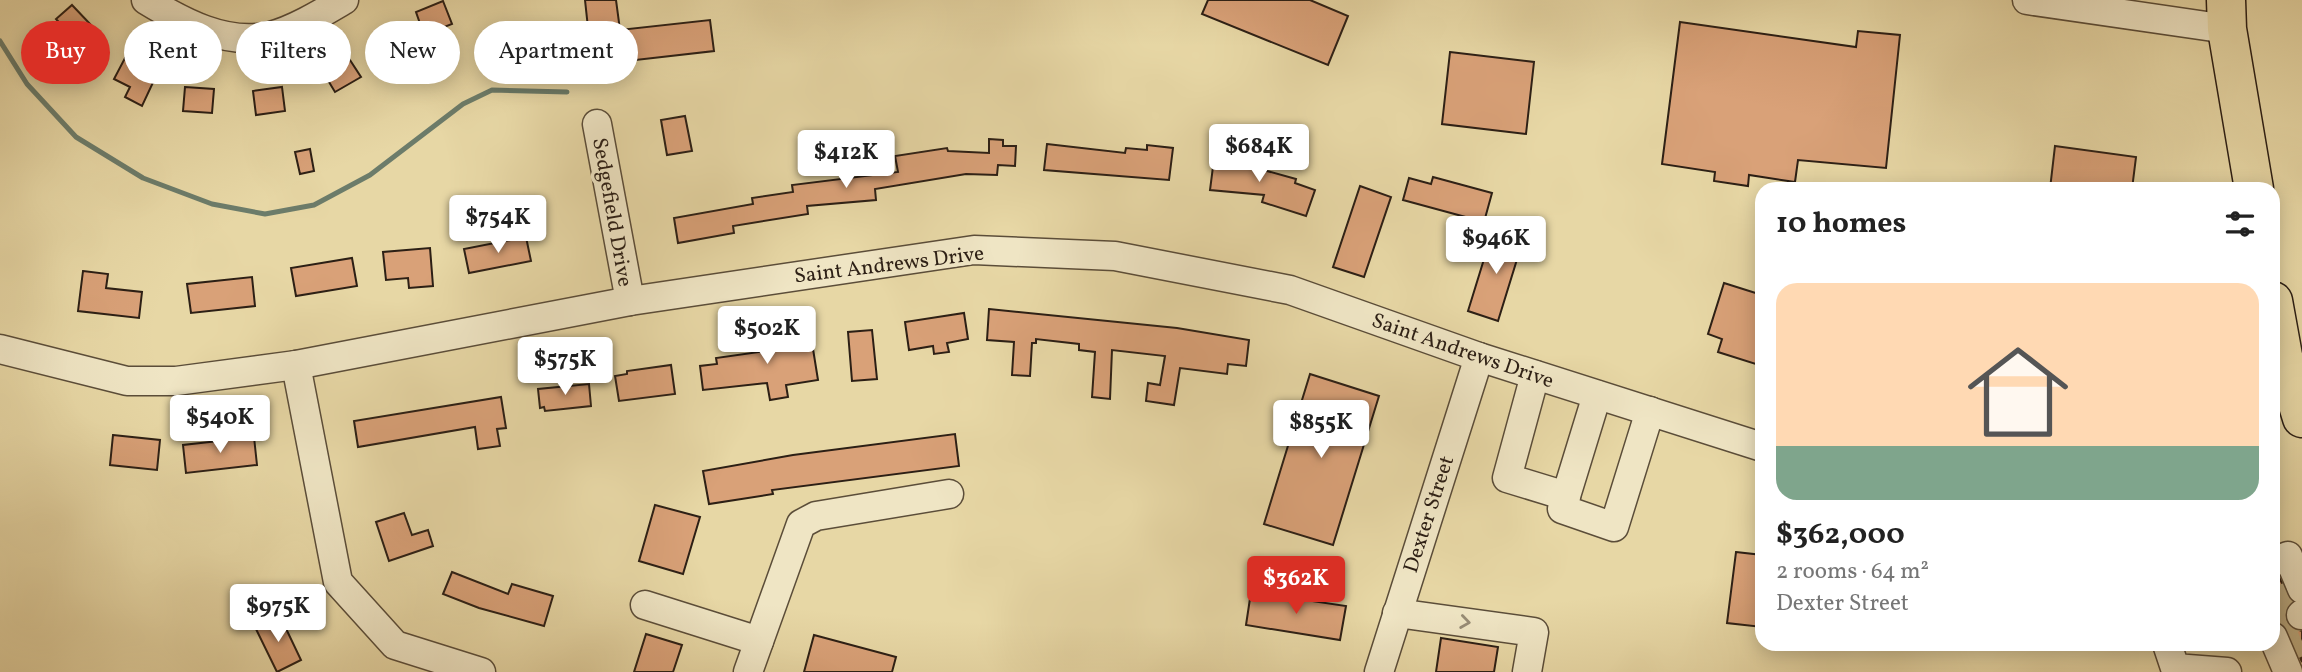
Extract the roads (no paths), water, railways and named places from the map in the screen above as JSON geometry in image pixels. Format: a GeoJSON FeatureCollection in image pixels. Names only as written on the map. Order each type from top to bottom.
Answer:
{"type":"FeatureCollection","features":[{"type":"Feature","properties":{"kind":"highway"},"geometry":{"type":"LineString","coordinates":[[2226,14],[2253,182]]}},
{"type":"Feature","properties":{"kind":"highway"},"geometry":{"type":"LineString","coordinates":[[2280,372],[2302,418]]}},
{"type":"Feature","properties":{"kind":"street"},"geometry":{"type":"LineString","coordinates":[[146,0],[183,23],[233,38],[270,36],[344,0]]}},
{"type":"Feature","properties":{"kind":"street"},"geometry":{"type":"LineString","coordinates":[[2026,0],[2226,14]]}},
{"type":"Feature","properties":{"kind":"street","name":"Sedgefield Drive"},"geometry":{"type":"LineString","coordinates":[[597,124],[629,301]]}},
{"type":"Feature","properties":{"kind":"street","name":"Saint Andrews Drive"},"geometry":{"type":"LineString","coordinates":[[0,349],[127,381],[176,381],[296,365],[629,301],[974,250],[1115,256],[1290,290],[1479,357],[1755,445]]}},
{"type":"Feature","properties":{"kind":"street","name":"Dexter Street"},"geometry":{"type":"LineString","coordinates":[[1383,672],[1397,612],[1479,357]]}},
{"type":"Feature","properties":{"kind":"street"},"geometry":{"type":"LineString","coordinates":[[296,365],[338,582],[395,645],[481,672]]}},
{"type":"Feature","properties":{"kind":"street"},"geometry":{"type":"LineString","coordinates":[[1535,375],[1507,478],[1566,496]]}},
{"type":"Feature","properties":{"kind":"street"},"geometry":{"type":"LineString","coordinates":[[1597,395],[1562,509],[1614,527],[1650,411]]}},
{"type":"Feature","properties":{"kind":"street"},"geometry":{"type":"LineString","coordinates":[[748,672],[801,524],[816,516],[949,495]]}},
{"type":"Feature","properties":{"kind":"street"},"geometry":{"type":"LineString","coordinates":[[2280,559],[2288,556],[2289,624]]}},
{"type":"Feature","properties":{"kind":"street"},"geometry":{"type":"LineString","coordinates":[[645,605],[759,640]]}},
{"type":"Feature","properties":{"kind":"street"},"geometry":{"type":"LineString","coordinates":[[1397,612],[1534,632],[1527,672]]}},
{"type":"Feature","properties":{"kind":"street"},"geometry":{"type":"LineString","coordinates":[[2169,651],[2175,668],[2227,672]]}},
{"type":"Feature","properties":{"kind":"waterway"},"geometry":{"type":"LineString","coordinates":[[0,41],[27,84],[76,137],[143,178],[212,204],[265,214],[314,205],[370,175],[463,104],[492,90],[567,92]]}},
{"type":"Feature","properties":{"kind":"tunnel"},"geometry":{"type":"LineString","coordinates":[[2280,599],[2292,595]]}},
{"type":"Feature","properties":{"kind":"tunnel"},"geometry":{"type":"LineString","coordinates":[[2280,625],[2301,615]]}},
{"type":"Feature","properties":{"kind":"tunnel"},"geometry":{"type":"LineString","coordinates":[[2287,648],[2302,641]]}}]}
